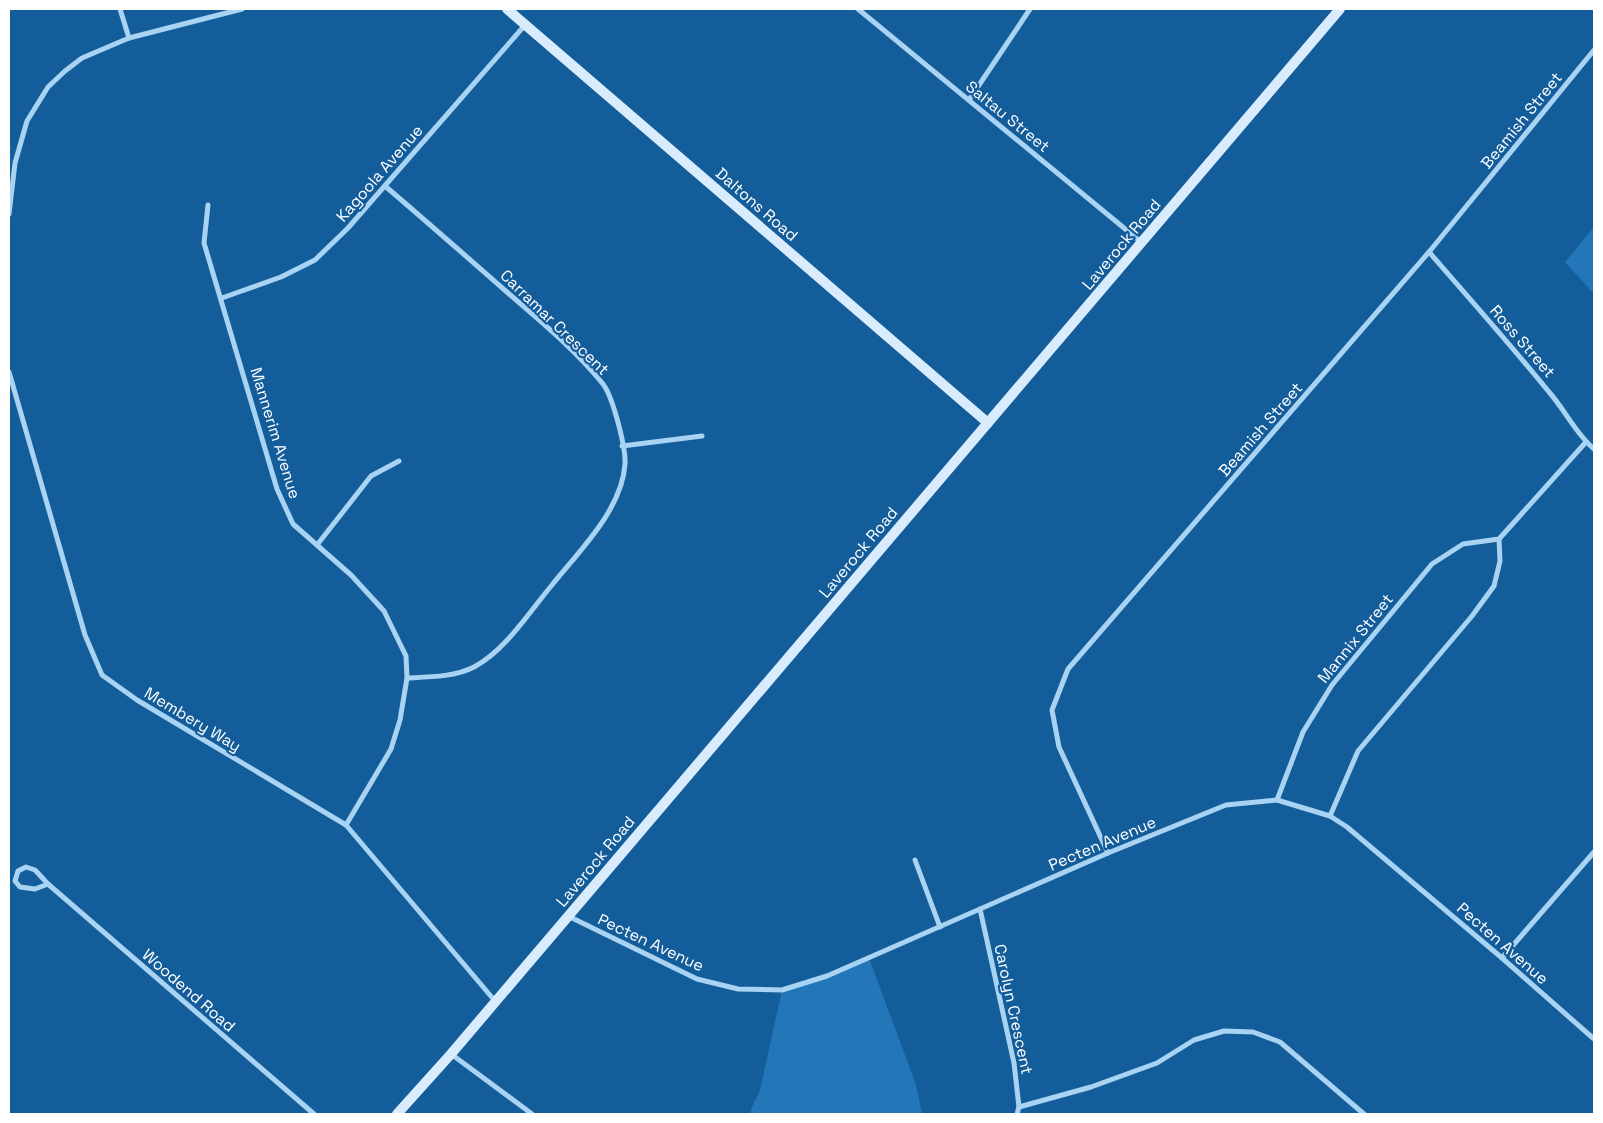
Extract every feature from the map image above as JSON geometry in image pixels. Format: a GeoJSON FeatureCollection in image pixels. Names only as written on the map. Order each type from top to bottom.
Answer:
{"type":"FeatureCollection","features":[{"type":"Feature","properties":{"kind":"street"},"geometry":{"type":"LineString","coordinates":[[120,9],[129,38]]}},
{"type":"Feature","properties":{"kind":"street"},"geometry":{"type":"LineString","coordinates":[[9,214],[15,163],[27,121],[48,86],[65,71],[82,58],[129,38],[242,9]]}},
{"type":"Feature","properties":{"kind":"street","name":"Daltons Road"},"geometry":{"type":"LineString","coordinates":[[506,9],[988,423]]}},
{"type":"Feature","properties":{"kind":"street","name":"Saltau Street"},"geometry":{"type":"LineString","coordinates":[[858,9],[1142,242]]}},
{"type":"Feature","properties":{"kind":"street"},"geometry":{"type":"LineString","coordinates":[[969,100],[1030,9]]}},
{"type":"Feature","properties":{"kind":"street","name":"Laverock Road"},"geometry":{"type":"LineString","coordinates":[[397,1114],[451,1054],[1340,9]]}},
{"type":"Feature","properties":{"kind":"street","name":"Kagoola Avenue"},"geometry":{"type":"LineString","coordinates":[[222,298],[282,277],[315,260],[348,228],[525,25]]}},
{"type":"Feature","properties":{"kind":"street","name":"Beamish Street"},"geometry":{"type":"LineString","coordinates":[[1108,853],[1059,747],[1052,710],[1068,669],[1429,252],[1594,50]]}},
{"type":"Feature","properties":{"kind":"street","name":"Carramar Crescent"},"geometry":{"type":"LineString","coordinates":[[385,186],[568,347],[604,386],[616,414],[625,463],[620,488],[609,512],[510,636],[490,657],[473,668],[438,677],[407,678]]}},
{"type":"Feature","properties":{"kind":"street","name":"Mannerim Avenue"},"geometry":{"type":"LineString","coordinates":[[208,205],[204,243],[222,298],[277,488],[292,524],[351,575],[384,611],[406,656],[407,678],[400,720],[391,749],[346,825]]}},
{"type":"Feature","properties":{"kind":"street","name":"Ross Street"},"geometry":{"type":"LineString","coordinates":[[1429,252],[1563,408],[1586,442],[1594,449]]}},
{"type":"Feature","properties":{"kind":"street","name":"Membery Way"},"geometry":{"type":"LineString","coordinates":[[9,372],[85,635],[102,675],[137,700],[346,825],[496,1001]]}},
{"type":"Feature","properties":{"kind":"street"},"geometry":{"type":"LineString","coordinates":[[622,446],[702,436]]}},
{"type":"Feature","properties":{"kind":"street"},"geometry":{"type":"LineString","coordinates":[[1330,816],[1358,752],[1472,616],[1494,586],[1500,561],[1499,539],[1586,442]]}},
{"type":"Feature","properties":{"kind":"street"},"geometry":{"type":"LineString","coordinates":[[317,545],[371,476],[399,461]]}},
{"type":"Feature","properties":{"kind":"street","name":"Mannix Street"},"geometry":{"type":"LineString","coordinates":[[1278,800],[1303,732],[1332,685],[1432,564],[1463,544],[1499,539]]}},
{"type":"Feature","properties":{"kind":"street","name":"Pecten Avenue"},"geometry":{"type":"LineString","coordinates":[[568,916],[697,979],[738,989],[782,990],[827,976],[1108,853],[1226,805],[1278,800],[1330,816],[1347,827],[1502,958],[1594,1039]]}},
{"type":"Feature","properties":{"kind":"street"},"geometry":{"type":"LineString","coordinates":[[1502,958],[1594,852]]}},
{"type":"Feature","properties":{"kind":"street"},"geometry":{"type":"LineString","coordinates":[[915,860],[940,927]]}},
{"type":"Feature","properties":{"kind":"street","name":"Woodend Road"},"geometry":{"type":"LineString","coordinates":[[48,884],[35,889],[20,887],[15,881],[18,871],[26,867],[35,870],[48,884],[314,1114]]}},
{"type":"Feature","properties":{"kind":"street","name":"Carolyn Crescent"},"geometry":{"type":"LineString","coordinates":[[980,909],[1014,1063],[1019,1107],[1017,1114]]}},
{"type":"Feature","properties":{"kind":"street"},"geometry":{"type":"LineString","coordinates":[[1019,1107],[1091,1088],[1156,1063],[1194,1040],[1224,1031],[1234,1031],[1253,1032],[1280,1042],[1364,1114]]}},
{"type":"Feature","properties":{"kind":"street"},"geometry":{"type":"LineString","coordinates":[[451,1054],[532,1114]]}},
{"type":"Feature","properties":{"kind":"shaded area"},"geometry":{"type":"Polygon","coordinates":[[[1594,227],[1594,294],[1565,262],[1594,227]]]}},
{"type":"Feature","properties":{"kind":"shaded area"},"geometry":{"type":"Polygon","coordinates":[[[869,958],[916,1085],[922,1114],[749,1114],[760,1090],[782,990],[827,976],[869,958]]]}}]}
